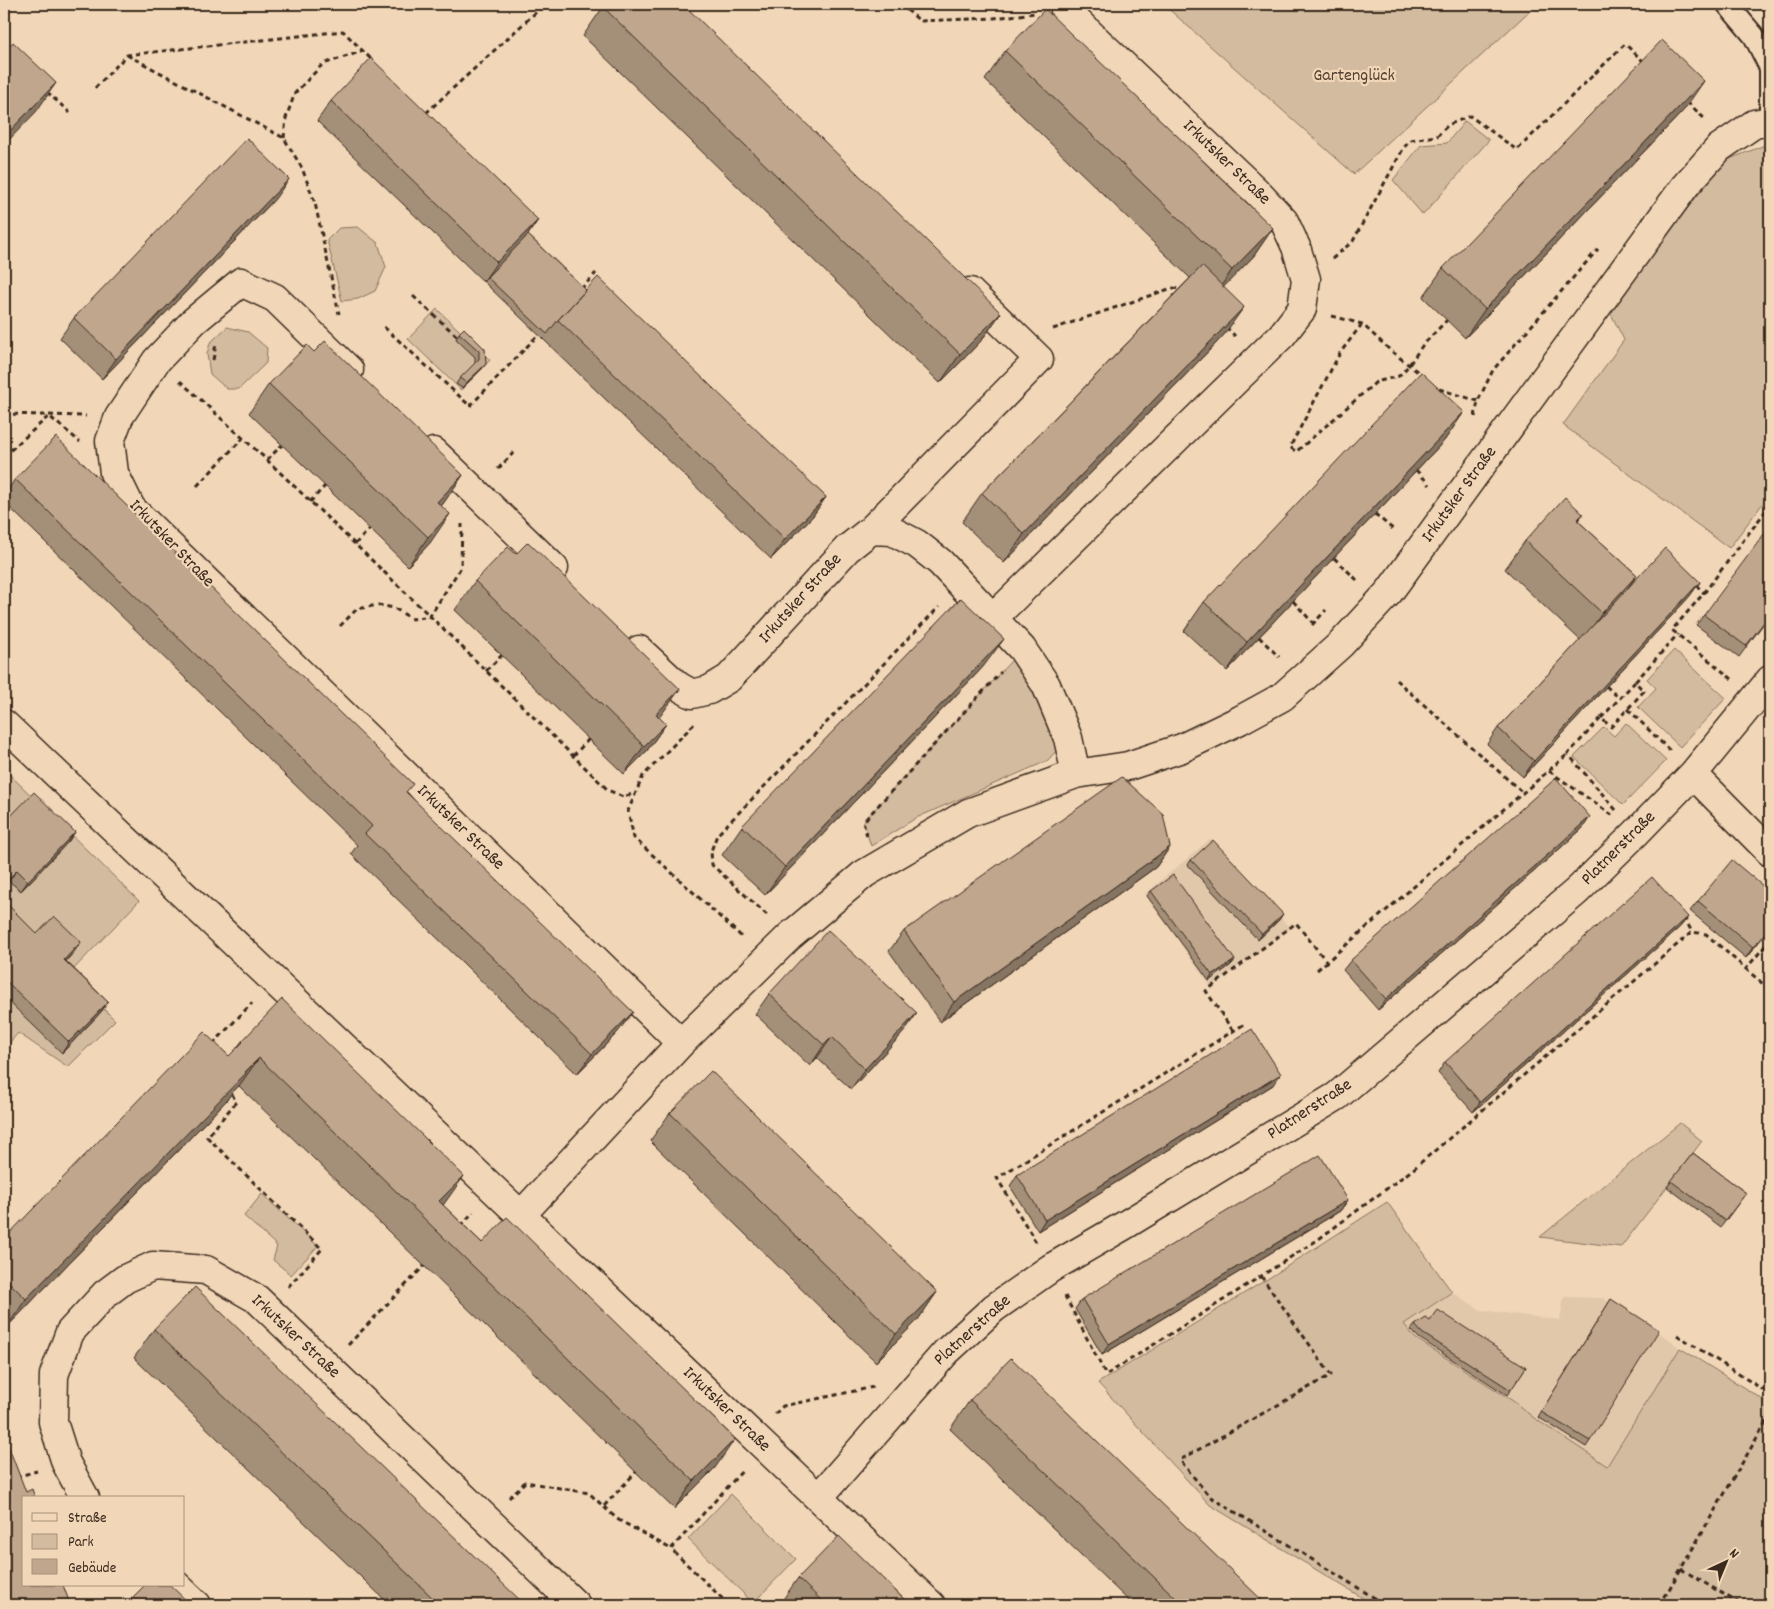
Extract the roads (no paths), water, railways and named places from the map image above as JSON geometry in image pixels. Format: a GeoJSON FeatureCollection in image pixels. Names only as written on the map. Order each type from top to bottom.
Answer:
{"type":"FeatureCollection","features":[{"type":"Feature","properties":{"kind":"street","name":"Irkutsker Straße"},"geometry":{"type":"LineString","coordinates":[[993,618],[1282,335],[1302,309],[1306,280],[1296,247],[1284,221],[1256,191],[1065,10]]}},
{"type":"Feature","properties":{"kind":"street","name":"Irkutsker Straße"},"geometry":{"type":"LineString","coordinates":[[521,1215],[681,1043],[765,959],[877,864],[968,813],[1076,774],[1128,766],[1182,748],[1282,697],[1341,644],[1394,585],[1684,186],[1719,148],[1754,124],[1770,121]]}},
{"type":"Feature","properties":{"kind":"street","name":"Irkutsker Straße"},"geometry":{"type":"LineString","coordinates":[[622,634],[678,686],[692,694],[709,690],[728,678],[847,549],[871,530],[1040,359],[953,276]]}},
{"type":"Feature","properties":{"kind":"street","name":"Irkutsker Straße"},"geometry":{"type":"LineString","coordinates":[[364,385],[275,298],[241,282],[194,321],[156,361],[119,417],[110,441],[114,473],[132,508],[681,1043]]}},
{"type":"Feature","properties":{"kind":"street"},"geometry":{"type":"LineString","coordinates":[[415,434],[572,586]]}},
{"type":"Feature","properties":{"kind":"street"},"geometry":{"type":"LineString","coordinates":[[871,530],[892,531],[917,544],[940,562],[1022,649],[1046,686],[1068,738],[1076,774]]}},
{"type":"Feature","properties":{"kind":"street","name":"Platnerstraße"},"geometry":{"type":"LineString","coordinates":[[818,1497],[946,1352],[994,1308],[1051,1268],[1336,1096],[1577,891],[1692,774],[1763,689]]}},
{"type":"Feature","properties":{"kind":"street","name":"Irkutsker Straße"},"geometry":{"type":"LineString","coordinates":[[4,724],[931,1605]]}},
{"type":"Feature","properties":{"kind":"street"},"geometry":{"type":"LineString","coordinates":[[1692,774],[1770,852]]}},
{"type":"Feature","properties":{"kind":"street","name":"Irkutsker Straße"},"geometry":{"type":"LineString","coordinates":[[84,1496],[66,1463],[53,1422],[54,1375],[70,1332],[105,1294],[125,1279],[153,1266],[206,1270],[257,1299],[576,1605]]}},
{"type":"Feature","properties":{"kind":"street"},"geometry":{"type":"LineString","coordinates":[[177,1586],[197,1605]]}},
{"type":"Feature","properties":{"kind":"lane"},"geometry":{"type":"LineString","coordinates":[[1727,4],[1754,36],[1770,68],[1770,121]]}},
{"type":"Feature","properties":{"kind":"park label","name":"Gartenglück"},"geometry":{"type":"Point","coordinates":[1354,76]}}]}
